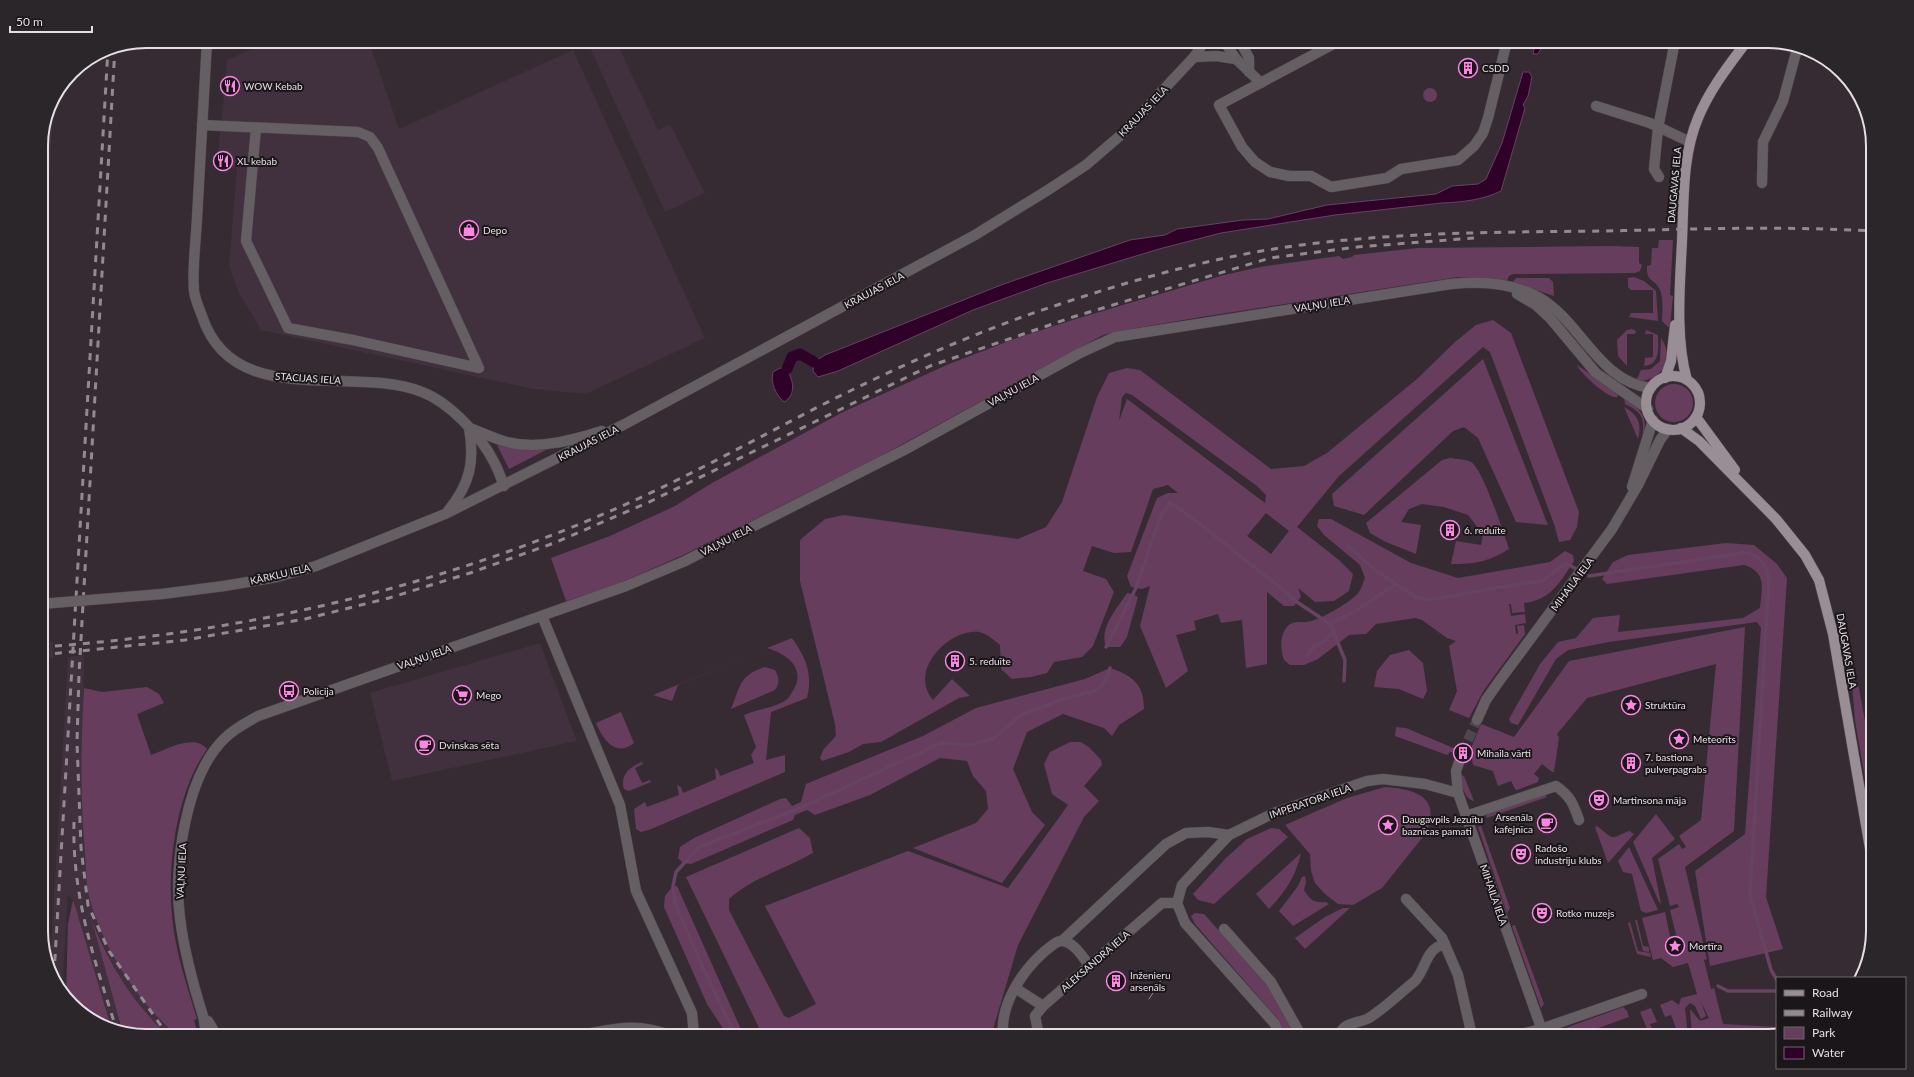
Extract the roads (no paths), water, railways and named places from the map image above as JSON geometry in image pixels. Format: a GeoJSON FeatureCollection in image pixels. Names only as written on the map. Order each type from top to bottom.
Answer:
{"type":"FeatureCollection","features":[{"type":"Feature","properties":{"kind":"main road","name":"DAUGAVAS IELA"},"geometry":{"type":"LineString","coordinates":[[1665,378],[1671,361],[1679,299],[1685,179],[1690,142],[1698,117],[1710,93],[1742,48]]}},
{"type":"Feature","properties":{"kind":"main road","name":"DAUGAVAS IELA"},"geometry":{"type":"LineString","coordinates":[[1679,299],[1681,353],[1686,380]]}},
{"type":"Feature","properties":{"kind":"main road"},"geometry":{"type":"LineString","coordinates":[[1677,376],[1686,380],[1694,386],[1699,395],[1700,407],[1696,417],[1689,424],[1681,428],[1668,429],[1653,420],[1648,409],[1647,400],[1651,388],[1656,382],[1665,378],[1677,376]]}},
{"type":"Feature","properties":{"kind":"main road","name":"DAUGAVAS IELA"},"geometry":{"type":"LineString","coordinates":[[1696,417],[1714,443],[1805,555],[1816,572],[1824,594],[1833,634],[1866,825]]}},
{"type":"Feature","properties":{"kind":"main road","name":"DAUGAVAS IELA"},"geometry":{"type":"LineString","coordinates":[[1681,428],[1699,441],[1764,506]]}},
{"type":"Feature","properties":{"kind":"street","name":"STACIJAS IELA"},"geometry":{"type":"LineString","coordinates":[[207,48],[194,291],[207,331],[218,348],[232,360],[255,372],[275,377],[404,386],[424,392],[447,407],[481,441],[495,462],[504,486]]}},
{"type":"Feature","properties":{"kind":"street","name":"KRAUJAS IELA"},"geometry":{"type":"LineString","coordinates":[[504,486],[625,424],[956,246],[1048,190],[1086,165],[1122,134],[1194,57],[1200,48]]}},
{"type":"Feature","properties":{"kind":"street"},"geometry":{"type":"LineString","coordinates":[[1229,48],[1236,59],[1261,83]]}},
{"type":"Feature","properties":{"kind":"street"},"geometry":{"type":"LineString","coordinates":[[1244,48],[1249,58],[1249,72]]}},
{"type":"Feature","properties":{"kind":"street"},"geometry":{"type":"LineString","coordinates":[[1326,48],[1219,106],[1242,147],[1255,162],[1270,172],[1289,176],[1311,176],[1331,187],[1387,178],[1401,169],[1458,160],[1474,146],[1483,133],[1505,48]]}},
{"type":"Feature","properties":{"kind":"street"},"geometry":{"type":"LineString","coordinates":[[1659,177],[1654,169],[1658,128],[1674,48]]}},
{"type":"Feature","properties":{"kind":"street"},"geometry":{"type":"LineString","coordinates":[[1762,183],[1763,142],[1783,101],[1796,52]]}},
{"type":"Feature","properties":{"kind":"street"},"geometry":{"type":"LineString","coordinates":[[1194,57],[1216,56],[1236,59]]}},
{"type":"Feature","properties":{"kind":"street"},"geometry":{"type":"LineString","coordinates":[[1596,106],[1658,128],[1690,142]]}},
{"type":"Feature","properties":{"kind":"street"},"geometry":{"type":"LineString","coordinates":[[202,125],[358,132],[370,137],[378,148],[480,368],[353,340],[288,328],[246,241],[256,128]]}},
{"type":"Feature","properties":{"kind":"street","name":"VAĻŅU IELA"},"geometry":{"type":"LineString","coordinates":[[204,1029],[203,1025],[204,1020],[194,985],[181,924],[179,871],[183,834],[189,805],[196,782],[214,750],[237,728],[258,716],[626,586],[683,562],[906,449],[1080,353],[1115,337],[1451,284],[1482,282],[1527,292],[1540,298],[1565,319],[1610,370],[1633,384],[1651,388]]}},
{"type":"Feature","properties":{"kind":"street","name":"VAĻŅU IELA"},"geometry":{"type":"LineString","coordinates":[[1508,288],[1543,312],[1596,373],[1648,409]]}},
{"type":"Feature","properties":{"kind":"street","name":"MIHAILA IELA"},"geometry":{"type":"LineString","coordinates":[[1626,506],[1653,420]]}},
{"type":"Feature","properties":{"kind":"street"},"geometry":{"type":"LineString","coordinates":[[445,514],[457,500],[466,484],[470,469],[472,447],[469,428],[507,442],[524,444],[564,442],[625,424]]}},
{"type":"Feature","properties":{"kind":"street","name":"MIHAILA IELA"},"geometry":{"type":"LineString","coordinates":[[1477,720],[1486,700],[1496,685],[1602,544],[1626,506],[1660,440],[1668,429]]}},
{"type":"Feature","properties":{"kind":"street","name":"KĀRKLU IELA"},"geometry":{"type":"LineString","coordinates":[[48,603],[162,594],[224,586],[276,577],[316,566],[445,514],[504,486]]}},
{"type":"Feature","properties":{"kind":"street"},"geometry":{"type":"LineString","coordinates":[[542,616],[620,804],[636,891],[692,1013],[693,1029]]}},
{"type":"Feature","properties":{"kind":"street","name":"MIHAILA IELA"},"geometry":{"type":"LineString","coordinates":[[1462,754],[1456,771],[1458,793],[1541,1029]]}},
{"type":"Feature","properties":{"kind":"street","name":"IMPERATORA IELA"},"geometry":{"type":"LineString","coordinates":[[1176,903],[1182,885],[1229,835],[1274,813],[1367,782],[1383,779],[1438,787],[1447,792],[1458,793]]}},
{"type":"Feature","properties":{"kind":"street"},"geometry":{"type":"LineString","coordinates":[[1466,816],[1556,786],[1567,794],[1572,800],[1578,820]]}},
{"type":"Feature","properties":{"kind":"street"},"geometry":{"type":"LineString","coordinates":[[1002,1029],[1015,988],[1032,962],[1056,943],[1062,941],[1166,844],[1186,833],[1208,832],[1229,835]]}},
{"type":"Feature","properties":{"kind":"street"},"geometry":{"type":"LineString","coordinates":[[1406,899],[1442,938],[1445,944],[1458,975],[1470,1029]]}},
{"type":"Feature","properties":{"kind":"street","name":"ALEKSANDRA IELA"},"geometry":{"type":"LineString","coordinates":[[1038,1029],[1035,1016],[1043,1006],[1162,903],[1176,903]]}},
{"type":"Feature","properties":{"kind":"street"},"geometry":{"type":"LineString","coordinates":[[1176,903],[1185,923],[1275,1024],[1277,1029]]}},
{"type":"Feature","properties":{"kind":"street"},"geometry":{"type":"LineString","coordinates":[[1224,929],[1271,982],[1297,1029]]}},
{"type":"Feature","properties":{"kind":"street"},"geometry":{"type":"LineString","coordinates":[[1062,941],[1074,947],[1090,966]]}},
{"type":"Feature","properties":{"kind":"street"},"geometry":{"type":"LineString","coordinates":[[1342,1029],[1343,1027],[1369,1017],[1415,981],[1421,974],[1431,951],[1436,946],[1445,944]]}},
{"type":"Feature","properties":{"kind":"street"},"geometry":{"type":"LineString","coordinates":[[1015,988],[1043,1006]]}},
{"type":"Feature","properties":{"kind":"street"},"geometry":{"type":"LineString","coordinates":[[1552,1029],[1642,994]]}},
{"type":"Feature","properties":{"kind":"street"},"geometry":{"type":"LineString","coordinates":[[204,1020],[208,1022],[212,1029]]}},
{"type":"Feature","properties":{"kind":"street"},"geometry":{"type":"LineString","coordinates":[[613,1029],[630,1026],[651,1029]]}},
{"type":"Feature","properties":{"kind":"water"},"geometry":{"type":"Polygon","coordinates":[[[1534,48],[1541,48],[1538,54],[1533,54],[1534,48]]]}},
{"type":"Feature","properties":{"kind":"water"},"geometry":{"type":"Polygon","coordinates":[[[1523,72],[1529,72],[1532,77],[1528,96],[1523,105],[1525,108],[1501,191],[1494,194],[1465,201],[1335,215],[1221,233],[1159,249],[1047,283],[973,310],[838,371],[818,377],[813,371],[814,362],[825,355],[1001,285],[1130,240],[1165,235],[1177,229],[1243,220],[1268,219],[1327,205],[1436,194],[1452,186],[1478,184],[1486,179],[1502,143],[1523,72]]]}},
{"type":"Feature","properties":{"kind":"water"},"geometry":{"type":"Polygon","coordinates":[[[780,368],[787,369],[793,387],[791,395],[784,402],[778,396],[772,380],[773,372],[780,368]]]}},
{"type":"Feature","properties":{"kind":"waterway"},"geometry":{"type":"LineString","coordinates":[[787,369],[792,357],[800,354],[814,362]]}},
{"type":"Feature","properties":{"kind":"waterway"},"geometry":{"type":"LineString","coordinates":[[1106,647],[1136,588],[1161,515],[1170,503],[1191,517],[1297,602],[1330,624],[1358,609],[1396,584],[1418,598],[1428,600],[1542,581],[1566,563],[1578,570]]}},
{"type":"Feature","properties":{"kind":"waterway"},"geometry":{"type":"LineString","coordinates":[[1348,546],[1374,569],[1396,584]]}},
{"type":"Feature","properties":{"kind":"waterway"},"geometry":{"type":"LineString","coordinates":[[1589,576],[1743,553],[1748,553],[1757,557],[1766,568],[1769,578],[1750,894],[1771,970],[1776,978]]}},
{"type":"Feature","properties":{"kind":"waterway"},"geometry":{"type":"LineString","coordinates":[[1330,624],[1345,660],[1344,681]]}},
{"type":"Feature","properties":{"kind":"waterway"},"geometry":{"type":"LineString","coordinates":[[1307,656],[1315,645],[1323,642],[1334,632]]}},
{"type":"Feature","properties":{"kind":"waterway"},"geometry":{"type":"LineString","coordinates":[[732,1028],[704,970],[675,903],[673,886],[676,872],[699,847],[800,808],[941,743],[969,745],[993,739],[1021,715],[1060,700],[1098,690],[1107,678],[1110,668]]}},
{"type":"Feature","properties":{"kind":"waterway"},"geometry":{"type":"LineString","coordinates":[[1718,986],[1728,991],[1776,991]]}},
{"type":"Feature","properties":{"kind":"tunnel"},"geometry":{"type":"LineString","coordinates":[[1462,754],[1477,720]]}},
{"type":"Feature","properties":{"kind":"tram line"},"geometry":{"type":"LineString","coordinates":[[1149,999],[1165,974]]}},
{"type":"Feature","properties":{"kind":"railway"},"geometry":{"type":"LineString","coordinates":[[115,53],[79,674],[77,742],[81,848],[88,905],[109,951],[163,1029]]}},
{"type":"Feature","properties":{"kind":"railway"},"geometry":{"type":"LineString","coordinates":[[55,966],[108,56]]}},
{"type":"Feature","properties":{"kind":"railway"},"geometry":{"type":"LineString","coordinates":[[48,646],[118,640],[194,630],[269,617],[344,601],[418,581],[490,558],[562,531],[633,501],[689,474],[854,389],[895,369],[958,342],[1022,317],[1094,293],[1205,263],[1280,248],[1318,243],[1354,239],[1425,235],[1497,232],[1739,228],[1866,231]]}},
{"type":"Feature","properties":{"kind":"railway"},"geometry":{"type":"LineString","coordinates":[[48,654],[185,640],[305,619],[389,598],[470,573],[554,543],[647,503],[930,366],[1076,316],[1270,258],[1357,247],[1474,238]]}},
{"type":"Feature","properties":{"kind":"railway"},"geometry":{"type":"LineString","coordinates":[[74,822],[74,850],[86,927],[115,1024]]}},
{"type":"Feature","properties":{"kind":"place","name":"CSDD"},"geometry":{"type":"Point","coordinates":[1468,68]}},
{"type":"Feature","properties":{"kind":"place","name":"WOW Kebab"},"geometry":{"type":"Point","coordinates":[230,86]}},
{"type":"Feature","properties":{"kind":"place","name":"XL kebab"},"geometry":{"type":"Point","coordinates":[223,161]}},
{"type":"Feature","properties":{"kind":"place","name":"Depo"},"geometry":{"type":"Point","coordinates":[469,230]}},
{"type":"Feature","properties":{"kind":"place","name":"6. reduīte"},"geometry":{"type":"Point","coordinates":[1450,530]}},
{"type":"Feature","properties":{"kind":"place","name":"5. reduīte"},"geometry":{"type":"Point","coordinates":[955,661]}},
{"type":"Feature","properties":{"kind":"place","name":"Policija"},"geometry":{"type":"Point","coordinates":[289,691]}},
{"type":"Feature","properties":{"kind":"place","name":"Mego"},"geometry":{"type":"Point","coordinates":[462,695]}},
{"type":"Feature","properties":{"kind":"place","name":"Struktūra"},"geometry":{"type":"Point","coordinates":[1631,705]}},
{"type":"Feature","properties":{"kind":"place","name":"Meteorīts"},"geometry":{"type":"Point","coordinates":[1679,739]}},
{"type":"Feature","properties":{"kind":"place","name":"Dvinskas sēta"},"geometry":{"type":"Point","coordinates":[425,745]}},
{"type":"Feature","properties":{"kind":"place","name":"Mihaila vārti"},"geometry":{"type":"Point","coordinates":[1463,753]}},
{"type":"Feature","properties":{"kind":"place","name":"7. bastiona pulverpagrabs"},"geometry":{"type":"Point","coordinates":[1631,763]}},
{"type":"Feature","properties":{"kind":"place","name":"Martinsona māja"},"geometry":{"type":"Point","coordinates":[1599,800]}},
{"type":"Feature","properties":{"kind":"place","name":"Arsenāla kafejnīca"},"geometry":{"type":"Point","coordinates":[1547,823]}},
{"type":"Feature","properties":{"kind":"place","name":"Daugavpils Jezuītu baznīcas pamati"},"geometry":{"type":"Point","coordinates":[1388,825]}},
{"type":"Feature","properties":{"kind":"place","name":"Radošo industriju klubs"},"geometry":{"type":"Point","coordinates":[1521,854]}},
{"type":"Feature","properties":{"kind":"place","name":"Rotko muzejs"},"geometry":{"type":"Point","coordinates":[1542,913]}},
{"type":"Feature","properties":{"kind":"place","name":"Mortīra"},"geometry":{"type":"Point","coordinates":[1675,946]}},
{"type":"Feature","properties":{"kind":"place","name":"Inženieru arsenāls"},"geometry":{"type":"Point","coordinates":[1116,981]}}]}
